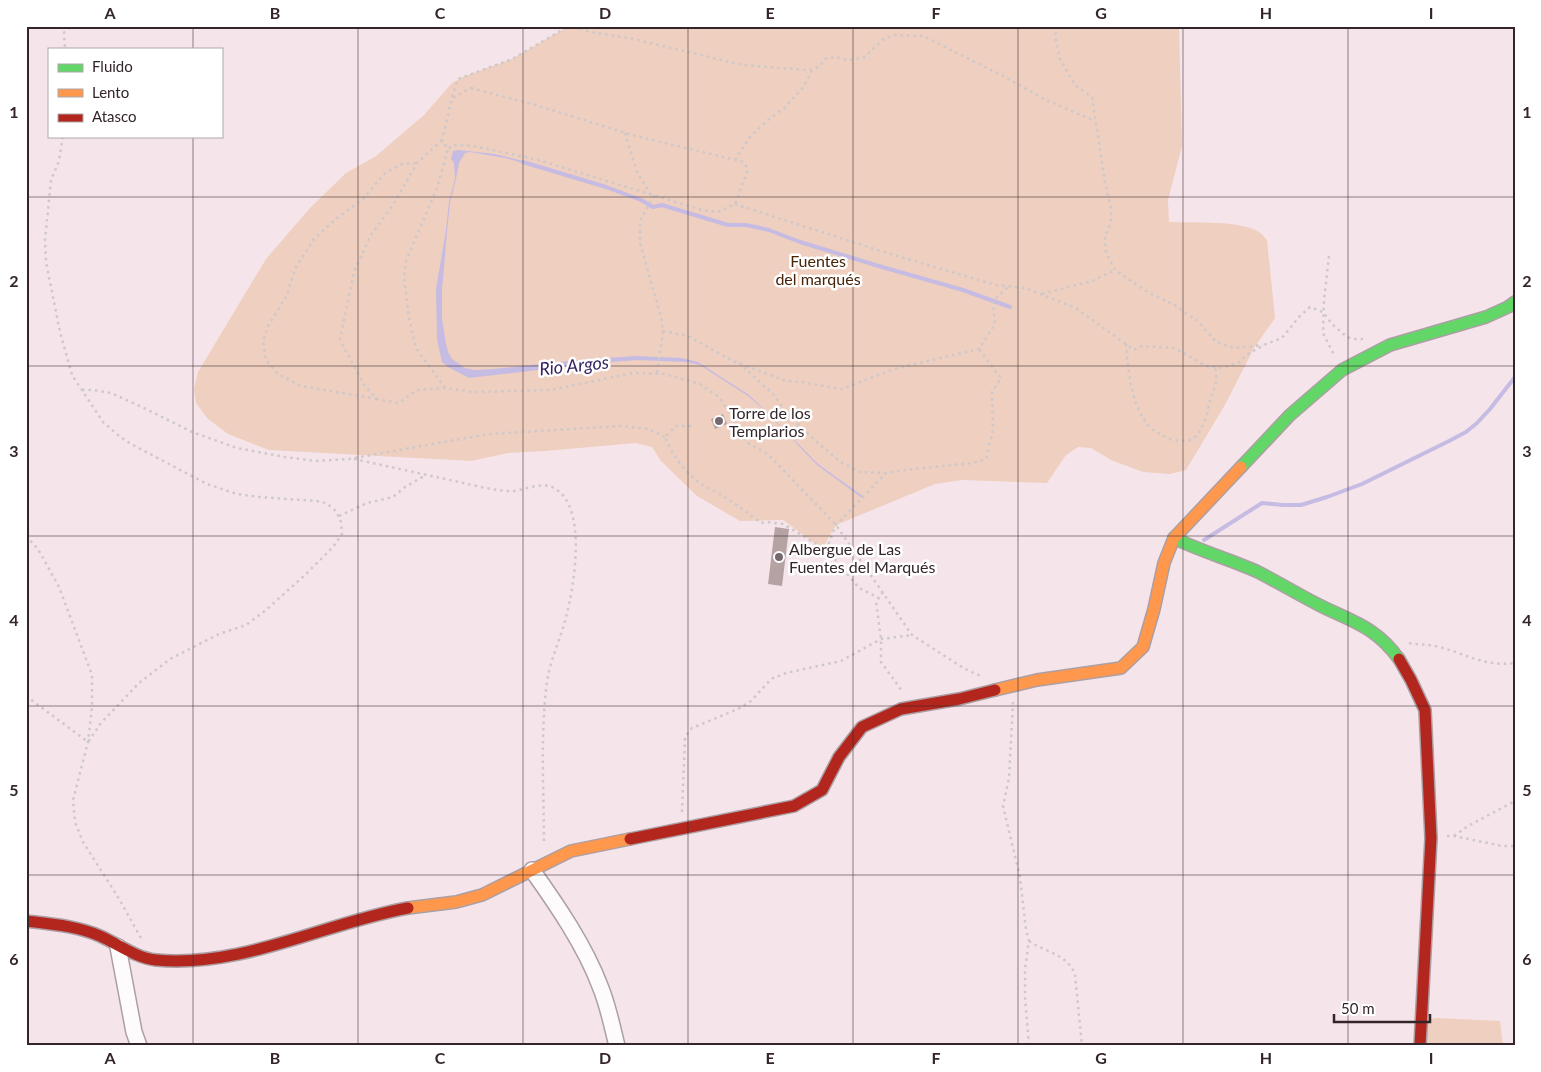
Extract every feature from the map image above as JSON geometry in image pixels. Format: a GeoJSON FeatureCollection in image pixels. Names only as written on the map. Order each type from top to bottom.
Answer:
{"type":"FeatureCollection","features":[{"type":"Feature","properties":{"kind":"street"},"geometry":{"type":"LineString","coordinates":[[26,922],[56,924],[81,929],[100,936],[118,947],[154,960],[193,961],[221,957],[276,945],[385,912],[422,905],[456,902],[482,895],[571,850],[794,806],[822,790],[839,757],[862,727],[901,709],[959,699],[1037,680],[1121,668],[1143,647],[1164,563],[1174,538],[1290,415],[1342,370],[1390,345],[1486,317],[1515,302]]}},
{"type":"Feature","properties":{"kind":"street"},"geometry":{"type":"LineString","coordinates":[[1174,538],[1189,546],[1258,572],[1313,602],[1371,630],[1385,642],[1404,666],[1417,691],[1425,710],[1431,838],[1420,1046]]}},
{"type":"Feature","properties":{"kind":"street"},"geometry":{"type":"LineString","coordinates":[[538,867],[586,955],[600,986],[617,1046]]}},
{"type":"Feature","properties":{"kind":"street"},"geometry":{"type":"LineString","coordinates":[[118,947],[134,1032],[139,1046]]}},
{"type":"Feature","properties":{"kind":"path"},"geometry":{"type":"LineString","coordinates":[[60,26],[64,32],[65,48]]}},
{"type":"Feature","properties":{"kind":"path"},"geometry":{"type":"LineString","coordinates":[[377,398],[364,385],[340,340],[354,272],[371,235],[393,205],[417,163],[442,140],[458,79],[512,59],[569,26]]}},
{"type":"Feature","properties":{"kind":"path"},"geometry":{"type":"LineString","coordinates":[[574,26],[590,32],[629,38],[744,64],[808,70],[819,67],[824,59],[835,57],[848,60],[864,58],[884,39],[895,35],[924,36],[1044,99],[1096,121]]}},
{"type":"Feature","properties":{"kind":"path"},"geometry":{"type":"LineString","coordinates":[[1057,26],[1055,37],[1060,59],[1075,86],[1092,97],[1111,209],[1111,221],[1106,237],[1106,253],[1115,270],[1149,293],[1173,304],[1199,322],[1216,342],[1234,348],[1266,344]]}},
{"type":"Feature","properties":{"kind":"path"},"geometry":{"type":"LineString","coordinates":[[1279,26],[1284,26]]}},
{"type":"Feature","properties":{"kind":"path"},"geometry":{"type":"LineString","coordinates":[[735,160],[749,138],[784,108],[802,89],[813,69]]}},
{"type":"Feature","properties":{"kind":"path"},"geometry":{"type":"LineString","coordinates":[[452,98],[471,88],[539,106],[625,133],[744,162],[748,170],[735,204]]}},
{"type":"Feature","properties":{"kind":"path"},"geometry":{"type":"LineString","coordinates":[[625,133],[637,172],[653,195]]}},
{"type":"Feature","properties":{"kind":"path"},"geometry":{"type":"LineString","coordinates":[[63,138],[59,161],[51,180],[45,240],[46,262],[58,323],[72,375],[103,422],[131,444],[207,484],[237,494],[259,498],[326,503],[336,511],[342,522],[342,534],[333,546],[299,581],[266,610],[246,625],[219,634],[170,659],[139,683],[101,723],[88,742]]}},
{"type":"Feature","properties":{"kind":"path"},"geometry":{"type":"LineString","coordinates":[[442,140],[448,149]]}},
{"type":"Feature","properties":{"kind":"path"},"geometry":{"type":"LineString","coordinates":[[445,388],[416,348],[409,318],[404,278],[406,261],[437,188],[448,149],[454,145],[473,146],[535,159],[702,210],[718,212],[735,204],[887,253],[996,285],[1025,288],[1076,308],[1134,350],[1142,346],[1175,348],[1206,366],[1222,368],[1240,362],[1246,355],[1282,338],[1310,307],[1323,312],[1332,324],[1347,337],[1364,339]]}},
{"type":"Feature","properties":{"kind":"path"},"geometry":{"type":"LineString","coordinates":[[417,163],[402,164],[386,173],[363,199],[337,218],[314,239],[296,267],[286,297],[268,326],[263,341],[266,360],[278,374],[301,386],[399,403],[417,390],[445,388],[473,392],[551,390],[632,373],[657,373],[700,384],[719,398],[740,429],[746,442],[768,454],[836,525],[912,635],[965,669],[982,677]]}},
{"type":"Feature","properties":{"kind":"path"},"geometry":{"type":"LineString","coordinates":[[653,195],[640,222],[640,244],[663,331],[657,373]]}},
{"type":"Feature","properties":{"kind":"path"},"geometry":{"type":"LineString","coordinates":[[1329,256],[1324,333],[1342,370]]}},
{"type":"Feature","properties":{"kind":"path"},"geometry":{"type":"LineString","coordinates":[[1041,294],[1092,281],[1115,270]]}},
{"type":"Feature","properties":{"kind":"path"},"geometry":{"type":"LineString","coordinates":[[663,331],[688,336],[739,363],[786,381],[842,389],[894,370],[979,349],[995,324],[993,301],[1010,286]]}},
{"type":"Feature","properties":{"kind":"path"},"geometry":{"type":"LineString","coordinates":[[1126,344],[1132,390],[1138,407],[1148,425],[1162,436],[1177,441],[1190,440],[1198,436],[1210,406],[1210,400],[1217,381],[1215,367]]}},
{"type":"Feature","properties":{"kind":"path"},"geometry":{"type":"LineString","coordinates":[[739,363],[775,396],[786,412],[839,462],[859,472],[886,474],[913,468],[973,463],[986,459],[993,430],[992,392],[1000,378],[979,349]]}},
{"type":"Feature","properties":{"kind":"path"},"geometry":{"type":"LineString","coordinates":[[82,390],[111,393],[142,406],[192,432],[237,448],[308,460],[353,458],[489,434],[621,426],[648,429],[665,436],[670,449],[680,463],[702,484],[731,501],[760,523],[783,524],[826,550],[859,588],[879,598]]}},
{"type":"Feature","properties":{"kind":"path"},"geometry":{"type":"LineString","coordinates":[[665,436],[676,426],[691,426]]}},
{"type":"Feature","properties":{"kind":"path"},"geometry":{"type":"LineString","coordinates":[[353,458],[508,492],[538,486],[551,486],[559,491],[570,508],[575,524],[576,554],[573,588],[547,680],[538,867]]}},
{"type":"Feature","properties":{"kind":"path"},"geometry":{"type":"LineString","coordinates":[[826,550],[836,525],[886,474]]}},
{"type":"Feature","properties":{"kind":"path"},"geometry":{"type":"LineString","coordinates":[[339,517],[367,503],[393,498],[405,487],[427,475]]}},
{"type":"Feature","properties":{"kind":"path"},"geometry":{"type":"LineString","coordinates":[[26,536],[38,549],[59,587],[92,675],[92,707],[88,742],[73,800],[75,822],[83,842],[118,897],[154,960]]}},
{"type":"Feature","properties":{"kind":"path"},"geometry":{"type":"LineString","coordinates":[[883,592],[876,602],[881,639],[881,662],[903,693],[901,709]]}},
{"type":"Feature","properties":{"kind":"path"},"geometry":{"type":"LineString","coordinates":[[681,829],[685,737],[692,728],[738,709],[752,701],[771,679],[786,673],[841,661],[881,639],[912,635]]}},
{"type":"Feature","properties":{"kind":"path"},"geometry":{"type":"LineString","coordinates":[[1385,642],[1393,641],[1440,647],[1489,664],[1503,665],[1515,663]]}},
{"type":"Feature","properties":{"kind":"path"},"geometry":{"type":"LineString","coordinates":[[1006,688],[1013,698],[1014,707],[1009,778],[1003,806],[1020,877],[1029,941],[1025,979],[1030,1046]]}},
{"type":"Feature","properties":{"kind":"path"},"geometry":{"type":"LineString","coordinates":[[26,696],[88,742]]}},
{"type":"Feature","properties":{"kind":"path"},"geometry":{"type":"LineString","coordinates":[[1454,836],[1468,826],[1515,801]]}},
{"type":"Feature","properties":{"kind":"path"},"geometry":{"type":"LineString","coordinates":[[1431,838],[1454,836],[1502,846],[1515,846]]}},
{"type":"Feature","properties":{"kind":"path"},"geometry":{"type":"LineString","coordinates":[[1029,941],[1066,960],[1072,966],[1075,974],[1082,1046]]}},
{"type":"Feature","properties":{"kind":"green space","name":"Fuentes del marqués"},"geometry":{"type":"Polygon","coordinates":[[[569,26],[1179,26],[1182,146],[1168,200],[1169,222],[1228,224],[1251,228],[1259,232],[1267,240],[1275,318],[1254,348],[1226,403],[1186,470],[1170,474],[1143,472],[1111,460],[1091,448],[1078,447],[1066,455],[1047,483],[962,480],[935,484],[836,525],[822,549],[783,520],[740,521],[697,496],[661,461],[652,447],[636,443],[508,453],[471,461],[269,450],[228,434],[207,418],[196,403],[194,389],[198,372],[266,259],[310,208],[346,173],[376,156],[424,115],[452,83],[465,76],[512,59],[569,26]]]}},
{"type":"Feature","properties":{"kind":"green space"},"geometry":{"type":"Polygon","coordinates":[[[1437,1018],[1500,1021],[1503,1046],[1420,1046],[1421,1020],[1437,1018]]]}},
{"type":"Feature","properties":{"kind":"water","name":"Rio Argos"},"geometry":{"type":"Polygon","coordinates":[[[458,150],[495,154],[527,162],[526,164],[470,152],[465,153],[459,163],[450,202],[442,289],[442,319],[448,352],[452,359],[465,368],[474,370],[636,356],[681,358],[698,362],[749,395],[818,464],[864,497],[862,498],[817,465],[748,396],[700,365],[687,362],[637,360],[469,378],[442,362],[437,339],[436,289],[449,201],[455,179],[454,163],[451,159],[453,151],[458,150]]]}},
{"type":"Feature","properties":{"kind":"building","name":"Torre de los Templarios"},"geometry":{"type":"Polygon","coordinates":[[[723,414],[727,424],[715,429],[711,419],[723,414]]]}},
{"type":"Feature","properties":{"kind":"building","name":"Albergue de Las Fuentes del Marqués"},"geometry":{"type":"Polygon","coordinates":[[[775,527],[789,529],[782,586],[768,584],[775,527]]]}},
{"type":"Feature","properties":{"kind":"waterway"},"geometry":{"type":"LineString","coordinates":[[523,162],[606,187],[641,200],[653,207],[662,205],[728,225],[746,225],[769,230],[800,242],[963,290],[1010,307]]}},
{"type":"Feature","properties":{"kind":"waterway"},"geometry":{"type":"LineString","coordinates":[[1204,540],[1262,503],[1301,505],[1327,497],[1362,484],[1449,441],[1466,432],[1477,423],[1515,377]]}},
{"type":"Feature","properties":{"kind":"traffic: fast"},"geometry":{"type":"LineString","coordinates":[[1241,467],[1290,415],[1342,370],[1390,345],[1486,317],[1515,302]]}},
{"type":"Feature","properties":{"kind":"traffic: fast"},"geometry":{"type":"LineString","coordinates":[[1174,538],[1256,571],[1313,602],[1363,626],[1382,639],[1399,659]]}},
{"type":"Feature","properties":{"kind":"traffic: slow"},"geometry":{"type":"LineString","coordinates":[[995,690],[1037,680],[1121,668],[1143,647],[1164,563],[1174,538],[1241,467]]}},
{"type":"Feature","properties":{"kind":"traffic: slow"},"geometry":{"type":"LineString","coordinates":[[408,908],[456,902],[482,895],[571,851],[630,839]]}},
{"type":"Feature","properties":{"kind":"traffic: jam"},"geometry":{"type":"LineString","coordinates":[[1399,659],[1425,710],[1431,838],[1420,1046]]}},
{"type":"Feature","properties":{"kind":"traffic: jam"},"geometry":{"type":"LineString","coordinates":[[630,839],[794,806],[822,790],[839,757],[862,727],[901,709],[959,699],[995,690]]}},
{"type":"Feature","properties":{"kind":"traffic: jam"},"geometry":{"type":"LineString","coordinates":[[26,921],[82,930],[107,939],[134,954],[149,959],[188,961],[252,951],[408,908]]}},
{"type":"Feature","properties":{"kind":"place","name":"Torre de los Templarios"},"geometry":{"type":"Point","coordinates":[719,421]}},
{"type":"Feature","properties":{"kind":"place","name":"Albergue de Las Fuentes del Marqués"},"geometry":{"type":"Point","coordinates":[779,557]}}]}
